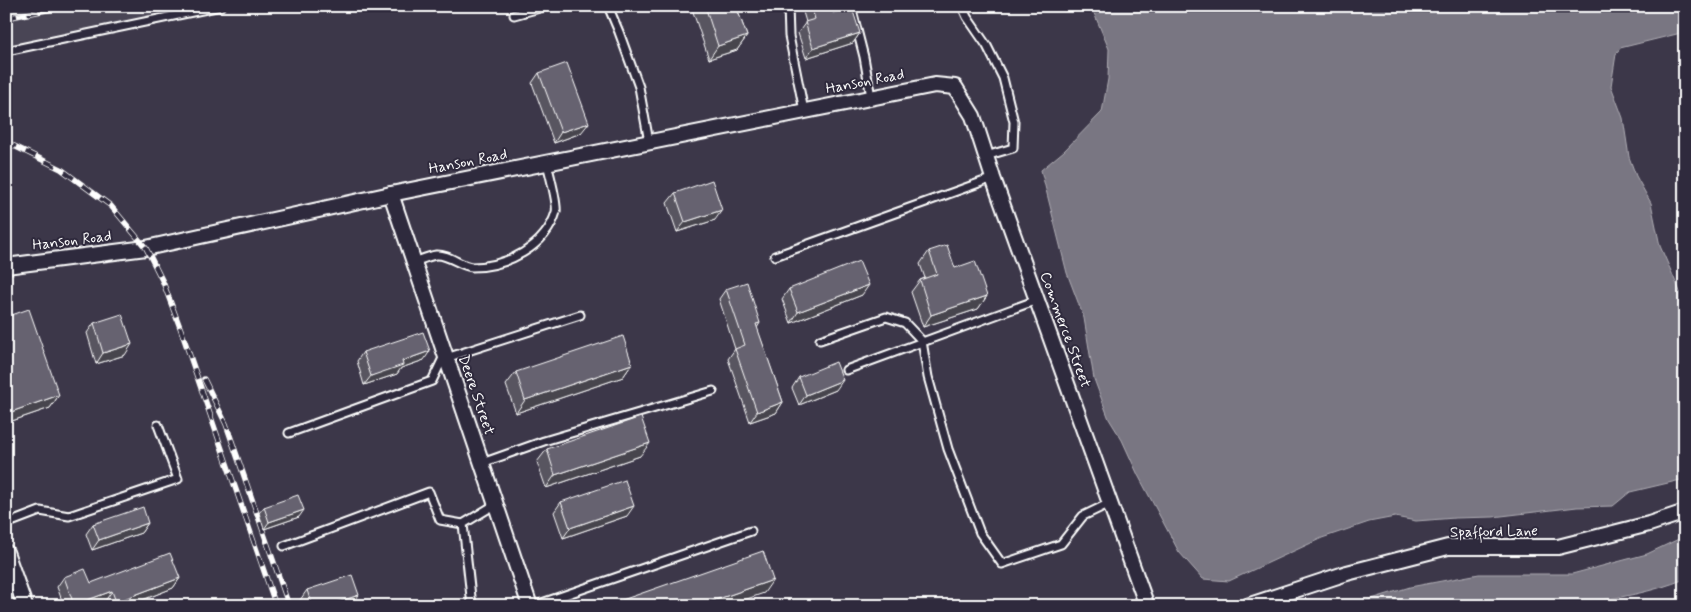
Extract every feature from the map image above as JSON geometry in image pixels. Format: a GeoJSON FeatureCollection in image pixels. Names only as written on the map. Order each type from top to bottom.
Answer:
{"type":"FeatureCollection","features":[{"type":"Feature","properties":{"kind":"street","name":"Hanson Road"},"geometry":{"type":"LineString","coordinates":[[6,266],[146,248],[391,194],[935,85]]}},
{"type":"Feature","properties":{"kind":"street","name":"Commerce Street"},"geometry":{"type":"LineString","coordinates":[[935,85],[955,87],[973,116],[993,178],[1147,606]]}},
{"type":"Feature","properties":{"kind":"street","name":"Deere Street"},"geometry":{"type":"LineString","coordinates":[[391,194],[532,606]]}},
{"type":"Feature","properties":{"kind":"street","name":"Spafford Lane"},"geometry":{"type":"LineString","coordinates":[[1247,606],[1347,573],[1448,547],[1558,547],[1648,524],[1685,512]]}},
{"type":"Feature","properties":{"kind":"street"},"geometry":{"type":"LineString","coordinates":[[6,552],[25,606]]}},
{"type":"Feature","properties":{"kind":"lane"},"geometry":{"type":"LineString","coordinates":[[6,51],[220,6]]}},
{"type":"Feature","properties":{"kind":"lane"},"geometry":{"type":"LineString","coordinates":[[514,14],[547,6]]}},
{"type":"Feature","properties":{"kind":"lane"},"geometry":{"type":"LineString","coordinates":[[608,6],[620,32],[639,87],[649,142]]}},
{"type":"Feature","properties":{"kind":"lane"},"geometry":{"type":"LineString","coordinates":[[788,6],[790,36],[804,111]]}},
{"type":"Feature","properties":{"kind":"lane"},"geometry":{"type":"LineString","coordinates":[[851,6],[864,57],[871,98]]}},
{"type":"Feature","properties":{"kind":"lane"},"geometry":{"type":"LineString","coordinates":[[962,6],[967,17],[987,46],[1003,78],[1014,122],[1013,148],[986,156]]}},
{"type":"Feature","properties":{"kind":"lane"},"geometry":{"type":"LineString","coordinates":[[414,262],[436,255],[470,267],[498,265],[523,253],[544,236],[556,210],[547,163]]}},
{"type":"Feature","properties":{"kind":"lane"},"geometry":{"type":"LineString","coordinates":[[775,256],[993,178]]}},
{"type":"Feature","properties":{"kind":"lane"},"geometry":{"type":"LineString","coordinates":[[846,370],[1037,300]]}},
{"type":"Feature","properties":{"kind":"lane"},"geometry":{"type":"LineString","coordinates":[[289,433],[432,381],[445,356],[580,315]]}},
{"type":"Feature","properties":{"kind":"lane"},"geometry":{"type":"LineString","coordinates":[[820,340],[886,317],[905,323],[922,341],[928,377],[948,449],[980,533],[1002,564],[1060,544],[1083,516],[1110,503]]}},
{"type":"Feature","properties":{"kind":"lane"},"geometry":{"type":"LineString","coordinates":[[482,463],[544,441],[713,391]]}},
{"type":"Feature","properties":{"kind":"lane"},"geometry":{"type":"LineString","coordinates":[[6,524],[40,511],[69,516],[178,479],[158,425]]}},
{"type":"Feature","properties":{"kind":"lane"},"geometry":{"type":"LineString","coordinates":[[284,546],[429,492],[440,520],[463,524],[496,504]]}},
{"type":"Feature","properties":{"kind":"lane"},"geometry":{"type":"LineString","coordinates":[[463,524],[472,606]]}},
{"type":"Feature","properties":{"kind":"lane"},"geometry":{"type":"LineString","coordinates":[[532,606],[751,531]]}},
{"type":"Feature","properties":{"kind":"shaded area"},"geometry":{"type":"Polygon","coordinates":[[[6,6],[241,6],[6,55],[6,6]]]}},
{"type":"Feature","properties":{"kind":"shaded area"},"geometry":{"type":"Polygon","coordinates":[[[1091,6],[1685,6],[1685,32],[1620,48],[1616,54],[1611,86],[1623,118],[1629,157],[1636,176],[1651,203],[1660,246],[1685,303],[1685,479],[1630,492],[1613,506],[1577,507],[1493,517],[1416,521],[1395,517],[1369,522],[1322,538],[1229,581],[1203,579],[1179,552],[1138,475],[1122,440],[1109,419],[1094,379],[1084,318],[1067,273],[1041,170],[1064,151],[1102,112],[1108,79],[1109,49],[1091,6]]]}},
{"type":"Feature","properties":{"kind":"shaded area"},"geometry":{"type":"Polygon","coordinates":[[[1685,536],[1685,579],[1635,594],[1609,599],[1557,604],[1349,606],[1410,587],[1479,574],[1572,574],[1647,554],[1685,536]]]}},
{"type":"Feature","properties":{"kind":"building"},"geometry":{"type":"Polygon","coordinates":[[[705,6],[736,6],[747,36],[718,46],[705,6]]]}},
{"type":"Feature","properties":{"kind":"building"},"geometry":{"type":"Polygon","coordinates":[[[811,6],[831,6],[833,13],[852,8],[860,33],[813,48],[805,22],[815,19],[811,6]]]}},
{"type":"Feature","properties":{"kind":"building"},"geometry":{"type":"Polygon","coordinates":[[[567,63],[589,123],[561,132],[539,73],[567,63]]]}},
{"type":"Feature","properties":{"kind":"building"},"geometry":{"type":"Polygon","coordinates":[[[712,180],[722,210],[685,222],[675,193],[712,180]]]}},
{"type":"Feature","properties":{"kind":"building"},"geometry":{"type":"Polygon","coordinates":[[[947,245],[955,268],[975,261],[987,296],[931,315],[920,280],[937,274],[929,251],[947,245]]]}},
{"type":"Feature","properties":{"kind":"building"},"geometry":{"type":"Polygon","coordinates":[[[859,261],[869,285],[798,312],[789,289],[859,261]]]}},
{"type":"Feature","properties":{"kind":"building"},"geometry":{"type":"Polygon","coordinates":[[[747,282],[760,323],[756,324],[783,402],[757,412],[735,349],[745,345],[726,289],[747,282]]]}},
{"type":"Feature","properties":{"kind":"building"},"geometry":{"type":"Polygon","coordinates":[[[29,309],[59,395],[11,412],[6,397],[6,317],[29,309]]]}},
{"type":"Feature","properties":{"kind":"building"},"geometry":{"type":"Polygon","coordinates":[[[122,314],[132,344],[103,353],[94,323],[122,314]]]}},
{"type":"Feature","properties":{"kind":"building"},"geometry":{"type":"Polygon","coordinates":[[[423,332],[430,351],[402,361],[403,365],[371,376],[363,352],[423,332]]]}},
{"type":"Feature","properties":{"kind":"building"},"geometry":{"type":"Polygon","coordinates":[[[623,336],[632,364],[525,400],[516,372],[623,336]]]}},
{"type":"Feature","properties":{"kind":"building"},"geometry":{"type":"Polygon","coordinates":[[[836,362],[843,380],[806,395],[799,377],[836,362]]]}},
{"type":"Feature","properties":{"kind":"building"},"geometry":{"type":"Polygon","coordinates":[[[641,417],[650,443],[555,475],[547,449],[641,417]]]}},
{"type":"Feature","properties":{"kind":"building"},"geometry":{"type":"Polygon","coordinates":[[[625,480],[634,506],[570,528],[561,502],[625,480]]]}},
{"type":"Feature","properties":{"kind":"building"},"geometry":{"type":"Polygon","coordinates":[[[298,495],[304,510],[269,522],[264,507],[298,495]]]}},
{"type":"Feature","properties":{"kind":"building"},"geometry":{"type":"Polygon","coordinates":[[[143,507],[148,523],[99,540],[93,524],[143,507]]]}},
{"type":"Feature","properties":{"kind":"building"},"geometry":{"type":"Polygon","coordinates":[[[763,551],[773,580],[698,606],[605,606],[763,551]]]}},
{"type":"Feature","properties":{"kind":"building"},"geometry":{"type":"Polygon","coordinates":[[[170,553],[180,578],[116,602],[112,591],[74,605],[64,577],[85,569],[91,583],[170,553]]]}},
{"type":"Feature","properties":{"kind":"building"},"geometry":{"type":"Polygon","coordinates":[[[352,575],[359,595],[326,606],[312,606],[307,590],[352,575]]]}},
{"type":"Feature","properties":{"kind":"railway"},"geometry":{"type":"LineString","coordinates":[[6,18],[67,6]]}},
{"type":"Feature","properties":{"kind":"railway"},"geometry":{"type":"LineString","coordinates":[[6,142],[61,169],[111,206],[146,248],[163,282],[181,330],[276,606]]}},
{"type":"Feature","properties":{"kind":"railway"},"geometry":{"type":"LineString","coordinates":[[204,379],[226,424],[289,606]]}}]}
